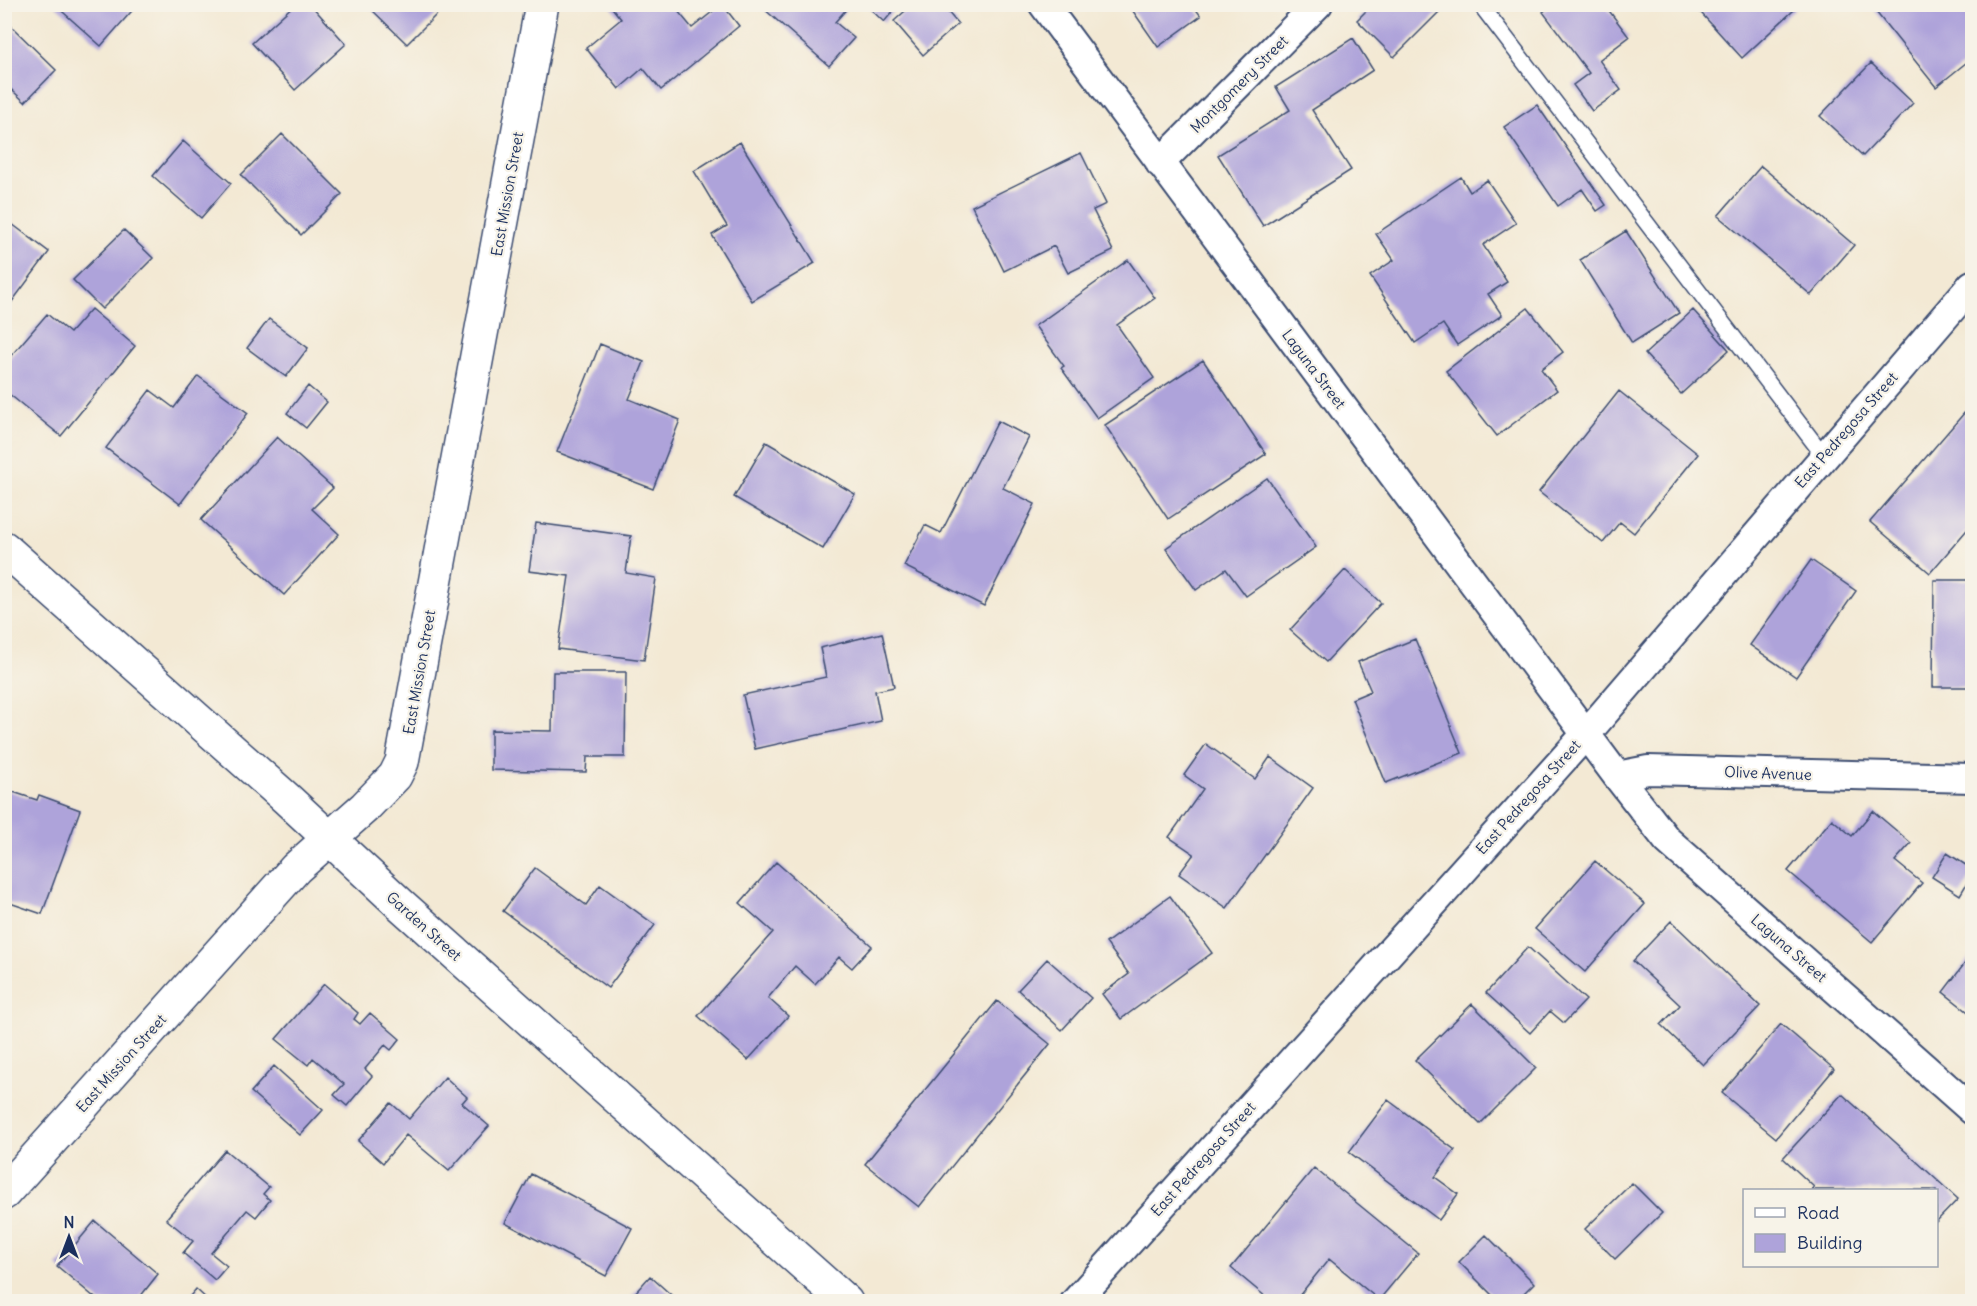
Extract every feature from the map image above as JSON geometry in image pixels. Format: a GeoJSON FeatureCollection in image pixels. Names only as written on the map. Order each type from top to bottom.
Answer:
{"type":"FeatureCollection","features":[{"type":"Feature","properties":{"kind":"street","name":"East Mission Street"},"geometry":{"type":"LineString","coordinates":[[4,1193],[296,868],[365,807],[395,776],[402,762],[542,4]]}},
{"type":"Feature","properties":{"kind":"street","name":"Laguna Street"},"geometry":{"type":"LineString","coordinates":[[1042,4],[1586,734]]}},
{"type":"Feature","properties":{"kind":"street","name":"Montgomery Street"},"geometry":{"type":"LineString","coordinates":[[1160,163],[1318,4]]}},
{"type":"Feature","properties":{"kind":"street","name":"East Pedregosa Street"},"geometry":{"type":"LineString","coordinates":[[1075,1302],[1586,734],[1972,285]]}},
{"type":"Feature","properties":{"kind":"street","name":"Garden Street"},"geometry":{"type":"LineString","coordinates":[[4,548],[846,1302]]}},
{"type":"Feature","properties":{"kind":"street"},"geometry":{"type":"LineString","coordinates":[[1586,734],[1617,776]]}},
{"type":"Feature","properties":{"kind":"street","name":"Olive Avenue"},"geometry":{"type":"LineString","coordinates":[[1617,776],[1648,770],[1972,778]]}},
{"type":"Feature","properties":{"kind":"street","name":"Laguna Street"},"geometry":{"type":"LineString","coordinates":[[1617,776],[1666,840],[1972,1110]]}},
{"type":"Feature","properties":{"kind":"lane"},"geometry":{"type":"LineString","coordinates":[[1480,4],[1824,456]]}},
{"type":"Feature","properties":{"kind":"building"},"geometry":{"type":"Polygon","coordinates":[[[54,4],[138,4],[101,46],[54,4]]]}},
{"type":"Feature","properties":{"kind":"building"},"geometry":{"type":"Polygon","coordinates":[[[295,4],[310,4],[346,44],[295,90],[252,43],[295,4]]]}},
{"type":"Feature","properties":{"kind":"building"},"geometry":{"type":"Polygon","coordinates":[[[609,4],[672,4],[692,28],[722,4],[739,26],[661,90],[643,68],[619,89],[586,48],[621,19],[609,4]]]}},
{"type":"Feature","properties":{"kind":"building"},"geometry":{"type":"Polygon","coordinates":[[[767,4],[851,4],[835,22],[854,38],[829,66],[763,8],[767,4]]]}},
{"type":"Feature","properties":{"kind":"building"},"geometry":{"type":"Polygon","coordinates":[[[865,4],[899,4],[884,22],[865,4]]]}},
{"type":"Feature","properties":{"kind":"building"},"geometry":{"type":"Polygon","coordinates":[[[913,4],[941,4],[958,24],[923,55],[894,21],[913,4]]]}},
{"type":"Feature","properties":{"kind":"building"},"geometry":{"type":"Polygon","coordinates":[[[1128,4],[1192,4],[1201,16],[1158,47],[1128,4]]]}},
{"type":"Feature","properties":{"kind":"building"},"geometry":{"type":"Polygon","coordinates":[[[1373,4],[1447,4],[1394,57],[1357,20],[1373,4]]]}},
{"type":"Feature","properties":{"kind":"building"},"geometry":{"type":"Polygon","coordinates":[[[1553,4],[1604,4],[1629,37],[1599,60],[1621,90],[1592,111],[1573,85],[1589,73],[1543,12],[1553,4]]]}},
{"type":"Feature","properties":{"kind":"building"},"geometry":{"type":"Polygon","coordinates":[[[1693,4],[1792,4],[1795,9],[1742,58],[1693,4]]]}},
{"type":"Feature","properties":{"kind":"building"},"geometry":{"type":"Polygon","coordinates":[[[1875,4],[1964,4],[1972,15],[1972,58],[1936,87],[1872,7],[1875,4]]]}},
{"type":"Feature","properties":{"kind":"building"},"geometry":{"type":"Polygon","coordinates":[[[367,5],[446,5],[407,44],[367,5]]]}},
{"type":"Feature","properties":{"kind":"building"},"geometry":{"type":"Polygon","coordinates":[[[9,24],[56,70],[25,102],[4,83],[4,29],[9,24]]]}},
{"type":"Feature","properties":{"kind":"building"},"geometry":{"type":"Polygon","coordinates":[[[1353,38],[1373,70],[1312,110],[1351,170],[1263,226],[1218,155],[1290,110],[1276,87],[1353,38]]]}},
{"type":"Feature","properties":{"kind":"building"},"geometry":{"type":"Polygon","coordinates":[[[1871,63],[1913,103],[1863,156],[1820,116],[1871,63]]]}},
{"type":"Feature","properties":{"kind":"building"},"geometry":{"type":"Polygon","coordinates":[[[1537,105],[1606,205],[1597,211],[1582,189],[1558,206],[1504,127],[1537,105]]]}},
{"type":"Feature","properties":{"kind":"building"},"geometry":{"type":"Polygon","coordinates":[[[282,134],[342,194],[301,235],[241,175],[282,134]]]}},
{"type":"Feature","properties":{"kind":"building"},"geometry":{"type":"Polygon","coordinates":[[[183,141],[231,183],[201,218],[153,176],[183,141]]]}},
{"type":"Feature","properties":{"kind":"building"},"geometry":{"type":"Polygon","coordinates":[[[740,142],[815,263],[752,301],[712,235],[727,226],[694,171],[740,142]]]}},
{"type":"Feature","properties":{"kind":"building"},"geometry":{"type":"Polygon","coordinates":[[[1081,153],[1106,204],[1093,210],[1113,251],[1068,273],[1054,246],[1004,271],[972,206],[1081,153]]]}},
{"type":"Feature","properties":{"kind":"building"},"geometry":{"type":"Polygon","coordinates":[[[1761,166],[1854,245],[1811,295],[1718,216],[1761,166]]]}},
{"type":"Feature","properties":{"kind":"building"},"geometry":{"type":"Polygon","coordinates":[[[1461,177],[1470,192],[1487,180],[1516,223],[1483,245],[1507,282],[1488,294],[1502,315],[1457,345],[1443,324],[1415,343],[1370,276],[1394,260],[1376,234],[1461,177]]]}},
{"type":"Feature","properties":{"kind":"building"},"geometry":{"type":"Polygon","coordinates":[[[8,221],[49,252],[5,311],[5,225],[8,221]]]}},
{"type":"Feature","properties":{"kind":"building"},"geometry":{"type":"Polygon","coordinates":[[[124,230],[153,258],[102,309],[73,280],[124,230]]]}},
{"type":"Feature","properties":{"kind":"building"},"geometry":{"type":"Polygon","coordinates":[[[1626,231],[1679,313],[1632,343],[1580,260],[1626,231]]]}},
{"type":"Feature","properties":{"kind":"building"},"geometry":{"type":"Polygon","coordinates":[[[1128,260],[1155,298],[1117,325],[1154,378],[1097,418],[1061,368],[1064,366],[1035,326],[1128,260]]]}},
{"type":"Feature","properties":{"kind":"building"},"geometry":{"type":"Polygon","coordinates":[[[1528,308],[1563,352],[1541,369],[1557,390],[1497,436],[1446,371],[1528,308]]]}},
{"type":"Feature","properties":{"kind":"building"},"geometry":{"type":"Polygon","coordinates":[[[91,309],[135,346],[61,436],[4,390],[4,364],[47,314],[70,333],[91,309]]]}},
{"type":"Feature","properties":{"kind":"building"},"geometry":{"type":"Polygon","coordinates":[[[1693,310],[1729,350],[1681,394],[1645,354],[1693,310]]]}},
{"type":"Feature","properties":{"kind":"building"},"geometry":{"type":"Polygon","coordinates":[[[269,319],[308,348],[286,377],[247,348],[269,319]]]}},
{"type":"Feature","properties":{"kind":"building"},"geometry":{"type":"Polygon","coordinates":[[[600,344],[644,362],[629,399],[680,420],[653,489],[557,452],[600,344]]]}},
{"type":"Feature","properties":{"kind":"building"},"geometry":{"type":"Polygon","coordinates":[[[1203,360],[1266,454],[1168,519],[1105,425],[1203,360]]]}},
{"type":"Feature","properties":{"kind":"building"},"geometry":{"type":"Polygon","coordinates":[[[198,376],[248,413],[180,504],[106,448],[150,390],[174,408],[198,376]]]}},
{"type":"Feature","properties":{"kind":"building"},"geometry":{"type":"Polygon","coordinates":[[[308,386],[327,402],[306,428],[287,413],[308,386]]]}},
{"type":"Feature","properties":{"kind":"building"},"geometry":{"type":"Polygon","coordinates":[[[1619,391],[1698,454],[1634,533],[1620,522],[1603,543],[1539,492],[1619,391]]]}},
{"type":"Feature","properties":{"kind":"building"},"geometry":{"type":"Polygon","coordinates":[[[1972,404],[1972,524],[1930,573],[1870,522],[1972,404]]]}},
{"type":"Feature","properties":{"kind":"building"},"geometry":{"type":"Polygon","coordinates":[[[998,421],[1029,437],[1003,488],[1035,504],[984,606],[904,566],[925,525],[941,533],[998,421]]]}},
{"type":"Feature","properties":{"kind":"building"},"geometry":{"type":"Polygon","coordinates":[[[277,437],[333,488],[312,509],[339,534],[284,595],[201,520],[277,437]]]}},
{"type":"Feature","properties":{"kind":"building"},"geometry":{"type":"Polygon","coordinates":[[[766,442],[855,494],[823,549],[734,497],[766,442]]]}},
{"type":"Feature","properties":{"kind":"building"},"geometry":{"type":"Polygon","coordinates":[[[1267,478],[1316,547],[1246,596],[1226,569],[1196,590],[1166,548],[1267,478]]]}},
{"type":"Feature","properties":{"kind":"building"},"geometry":{"type":"Polygon","coordinates":[[[536,523],[631,536],[626,573],[656,578],[644,660],[558,649],[569,576],[529,571],[536,523]]]}},
{"type":"Feature","properties":{"kind":"building"},"geometry":{"type":"Polygon","coordinates":[[[1811,560],[1856,591],[1796,677],[1750,645],[1811,560]]]}},
{"type":"Feature","properties":{"kind":"building"},"geometry":{"type":"Polygon","coordinates":[[[1345,570],[1381,603],[1326,662],[1290,630],[1345,570]]]}},
{"type":"Feature","properties":{"kind":"building"},"geometry":{"type":"Polygon","coordinates":[[[1934,580],[1972,580],[1972,687],[1933,687],[1934,580]]]}},
{"type":"Feature","properties":{"kind":"building"},"geometry":{"type":"Polygon","coordinates":[[[882,633],[894,687],[875,691],[881,721],[755,749],[743,695],[826,677],[820,648],[882,633]]]}},
{"type":"Feature","properties":{"kind":"building"},"geometry":{"type":"Polygon","coordinates":[[[1415,639],[1462,753],[1386,783],[1352,699],[1371,691],[1358,662],[1415,639]]]}},
{"type":"Feature","properties":{"kind":"building"},"geometry":{"type":"Polygon","coordinates":[[[553,672],[626,672],[625,757],[587,757],[586,772],[491,770],[491,730],[552,731],[553,672]]]}},
{"type":"Feature","properties":{"kind":"building"},"geometry":{"type":"Polygon","coordinates":[[[1206,744],[1255,779],[1270,757],[1313,788],[1227,908],[1179,874],[1194,854],[1169,837],[1203,789],[1184,775],[1206,744]]]}},
{"type":"Feature","properties":{"kind":"building"},"geometry":{"type":"Polygon","coordinates":[[[4,789],[37,800],[39,795],[80,810],[42,914],[4,901],[4,789]]]}},
{"type":"Feature","properties":{"kind":"building"},"geometry":{"type":"Polygon","coordinates":[[[1873,811],[1911,843],[1895,861],[1922,883],[1872,942],[1788,871],[1832,819],[1852,836],[1873,811]]]}},
{"type":"Feature","properties":{"kind":"building"},"geometry":{"type":"Polygon","coordinates":[[[1947,853],[1972,869],[1972,875],[1960,895],[1932,877],[1947,853]]]}},
{"type":"Feature","properties":{"kind":"building"},"geometry":{"type":"Polygon","coordinates":[[[1595,861],[1645,904],[1585,972],[1535,929],[1595,861]]]}},
{"type":"Feature","properties":{"kind":"building"},"geometry":{"type":"Polygon","coordinates":[[[776,862],[872,946],[852,968],[839,957],[815,984],[795,966],[768,998],[788,1016],[748,1060],[698,1016],[773,932],[740,903],[776,862]]]}},
{"type":"Feature","properties":{"kind":"building"},"geometry":{"type":"Polygon","coordinates":[[[535,868],[586,905],[600,885],[655,925],[608,988],[503,911],[535,868]]]}},
{"type":"Feature","properties":{"kind":"building"},"geometry":{"type":"Polygon","coordinates":[[[1170,896],[1212,953],[1121,1019],[1102,994],[1129,974],[1106,943],[1170,896]]]}},
{"type":"Feature","properties":{"kind":"building"},"geometry":{"type":"Polygon","coordinates":[[[1671,921],[1760,1006],[1703,1065],[1661,1025],[1680,1005],[1633,961],[1671,921]]]}},
{"type":"Feature","properties":{"kind":"building"},"geometry":{"type":"Polygon","coordinates":[[[1528,947],[1586,1000],[1564,1023],[1550,1011],[1530,1033],[1486,993],[1528,947]]]}},
{"type":"Feature","properties":{"kind":"building"},"geometry":{"type":"Polygon","coordinates":[[[1972,954],[1972,1015],[1943,992],[1972,954]]]}},
{"type":"Feature","properties":{"kind":"building"},"geometry":{"type":"Polygon","coordinates":[[[1047,959],[1091,998],[1062,1030],[1018,990],[1047,959]]]}},
{"type":"Feature","properties":{"kind":"building"},"geometry":{"type":"Polygon","coordinates":[[[324,984],[358,1013],[354,1019],[360,1024],[370,1013],[400,1039],[391,1050],[385,1045],[365,1069],[372,1076],[347,1106],[334,1095],[344,1084],[313,1058],[308,1065],[276,1039],[324,984]]]}},
{"type":"Feature","properties":{"kind":"building"},"geometry":{"type":"Polygon","coordinates":[[[997,1001],[1050,1044],[919,1207],[865,1164],[997,1001]]]}},
{"type":"Feature","properties":{"kind":"building"},"geometry":{"type":"Polygon","coordinates":[[[1472,1004],[1536,1068],[1480,1124],[1415,1060],[1472,1004]]]}},
{"type":"Feature","properties":{"kind":"building"},"geometry":{"type":"Polygon","coordinates":[[[1781,1024],[1834,1069],[1776,1138],[1722,1093],[1781,1024]]]}},
{"type":"Feature","properties":{"kind":"building"},"geometry":{"type":"Polygon","coordinates":[[[274,1066],[323,1110],[300,1135],[251,1092],[274,1066]]]}},
{"type":"Feature","properties":{"kind":"building"},"geometry":{"type":"Polygon","coordinates":[[[445,1077],[467,1097],[462,1103],[489,1126],[449,1171],[406,1135],[383,1163],[358,1141],[391,1103],[409,1119],[445,1077]]]}},
{"type":"Feature","properties":{"kind":"building"},"geometry":{"type":"Polygon","coordinates":[[[1842,1094],[1958,1199],[1938,1220],[1938,1189],[1813,1189],[1814,1187],[1783,1158],[1842,1094]]]}},
{"type":"Feature","properties":{"kind":"building"},"geometry":{"type":"Polygon","coordinates":[[[1388,1100],[1455,1150],[1435,1177],[1458,1194],[1439,1220],[1349,1152],[1388,1100]]]}},
{"type":"Feature","properties":{"kind":"building"},"geometry":{"type":"Polygon","coordinates":[[[225,1150],[269,1187],[263,1194],[270,1200],[256,1217],[247,1210],[211,1253],[227,1266],[215,1280],[183,1253],[193,1241],[166,1219],[225,1150]]]}},
{"type":"Feature","properties":{"kind":"building"},"geometry":{"type":"Polygon","coordinates":[[[1314,1168],[1418,1253],[1379,1300],[1329,1259],[1294,1302],[1272,1302],[1231,1268],[1314,1168]]]}},
{"type":"Feature","properties":{"kind":"building"},"geometry":{"type":"Polygon","coordinates":[[[531,1174],[632,1228],[606,1276],[505,1223],[531,1174]]]}},
{"type":"Feature","properties":{"kind":"building"},"geometry":{"type":"Polygon","coordinates":[[[1632,1183],[1662,1213],[1615,1259],[1585,1229],[1632,1183]]]}},
{"type":"Feature","properties":{"kind":"building"},"geometry":{"type":"Polygon","coordinates":[[[95,1221],[158,1274],[136,1302],[100,1302],[57,1266],[95,1221]]]}},
{"type":"Feature","properties":{"kind":"building"},"geometry":{"type":"Polygon","coordinates":[[[1486,1235],[1534,1283],[1515,1302],[1499,1302],[1459,1262],[1486,1235]]]}},
{"type":"Feature","properties":{"kind":"building"},"geometry":{"type":"Polygon","coordinates":[[[650,1276],[679,1302],[627,1302],[650,1276]]]}},
{"type":"Feature","properties":{"kind":"building"},"geometry":{"type":"Polygon","coordinates":[[[196,1289],[210,1302],[185,1302],[196,1289]]]}}]}
